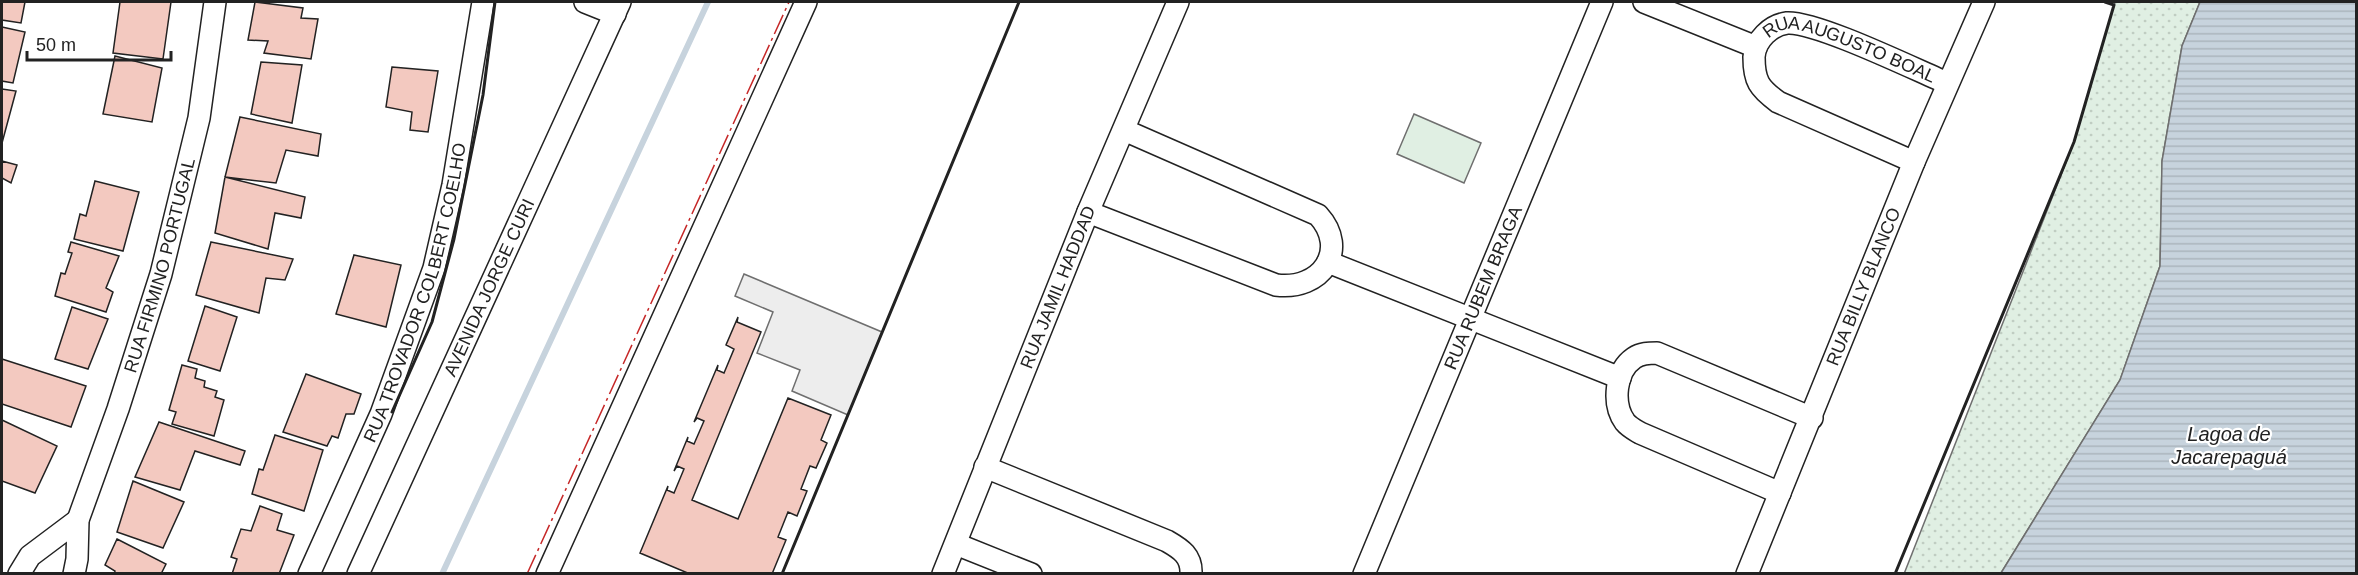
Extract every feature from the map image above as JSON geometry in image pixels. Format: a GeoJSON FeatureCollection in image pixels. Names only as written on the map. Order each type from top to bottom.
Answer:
{"type":"FeatureCollection","features":[{"type":"Feature","properties":{"kind":"street","name":"RUA FIRMINO PORTUGAL"},"geometry":{"type":"LineString","coordinates":[[74,573],[77,559],[78,520],[118,409],[161,274],[199,118],[215,2]]}},
{"type":"Feature","properties":{"kind":"street","name":"RUA TROVADOR COLBERT COELHO"},"geometry":{"type":"LineString","coordinates":[[309,573],[381,414],[434,268],[453,184],[483,2]]}},
{"type":"Feature","properties":{"kind":"street"},"geometry":{"type":"LineString","coordinates":[[585,2],[618,8]]}},
{"type":"Feature","properties":{"kind":"street"},"geometry":{"type":"LineString","coordinates":[[546,573],[806,2]]}},
{"type":"Feature","properties":{"kind":"street","name":"RUA JAMIL HADDAD"},"geometry":{"type":"LineString","coordinates":[[943,573],[1088,212],[1178,2]]}},
{"type":"Feature","properties":{"kind":"street","name":"RUA RUBEM BRAGA"},"geometry":{"type":"LineString","coordinates":[[1364,573],[1602,2]]}},
{"type":"Feature","properties":{"kind":"street","name":"RUA AUGUSTO BOAL"},"geometry":{"type":"LineString","coordinates":[[1644,2],[1756,47]]}},
{"type":"Feature","properties":{"kind":"street","name":"RUA BILLY BLANCO"},"geometry":{"type":"LineString","coordinates":[[1747,573],[1812,418],[1914,162],[1984,2]]}},
{"type":"Feature","properties":{"kind":"street","name":"AVENIDA JORGE CURI"},"geometry":{"type":"LineString","coordinates":[[358,573],[618,8]]}},
{"type":"Feature","properties":{"kind":"street","name":"RUA AUGUSTO BOAL"},"geometry":{"type":"LineString","coordinates":[[1914,162],[1778,102],[1762,90],[1755,76],[1756,47],[1760,39],[1775,26],[1788,23],[1805,26],[1834,35],[1947,84]]}},
{"type":"Feature","properties":{"kind":"street"},"geometry":{"type":"LineString","coordinates":[[1088,212],[1276,285],[1292,287],[1307,283],[1318,275],[1328,262],[1332,243],[1327,225],[1318,215],[1124,130]]}},
{"type":"Feature","properties":{"kind":"street"},"geometry":{"type":"LineString","coordinates":[[1328,262],[1620,378]]}},
{"type":"Feature","properties":{"kind":"street"},"geometry":{"type":"LineString","coordinates":[[1780,493],[1640,433],[1626,424],[1618,405],[1620,378],[1624,369],[1636,356],[1657,353],[1812,418]]}},
{"type":"Feature","properties":{"kind":"street"},"geometry":{"type":"LineString","coordinates":[[986,467],[1167,541],[1188,555],[1191,573]]}},
{"type":"Feature","properties":{"kind":"street"},"geometry":{"type":"LineString","coordinates":[[19,573],[30,556],[78,520]]}},
{"type":"Feature","properties":{"kind":"street"},"geometry":{"type":"LineString","coordinates":[[956,544],[1031,573]]}},
{"type":"Feature","properties":{"kind":"green space"},"geometry":{"type":"Polygon","coordinates":[[[2115,2],[2200,2],[2182,46],[2162,161],[2160,266],[2120,380],[2001,573],[1904,574],[2074,142],[2115,2]]]}},
{"type":"Feature","properties":{"kind":"green space"},"geometry":{"type":"Polygon","coordinates":[[[1414,114],[1481,143],[1464,183],[1397,154],[1414,114]]]}},
{"type":"Feature","properties":{"kind":"shaded area"},"geometry":{"type":"Polygon","coordinates":[[[744,274],[882,332],[848,415],[792,391],[800,370],[757,353],[773,312],[735,296],[744,274]]]}},
{"type":"Feature","properties":{"kind":"water","name":"Lagoa de Jacarepaguá"},"geometry":{"type":"Polygon","coordinates":[[[2200,2],[2356,2],[2356,573],[2001,573],[2120,380],[2160,266],[2162,161],[2182,46],[2200,2]]]}},
{"type":"Feature","properties":{"kind":"building"},"geometry":{"type":"Polygon","coordinates":[[[2,2],[25,2],[21,23],[2,20],[2,2]]]}},
{"type":"Feature","properties":{"kind":"building"},"geometry":{"type":"Polygon","coordinates":[[[120,2],[171,2],[163,59],[113,53],[120,2]]]}},
{"type":"Feature","properties":{"kind":"building"},"geometry":{"type":"Polygon","coordinates":[[[255,2],[303,8],[301,18],[318,19],[311,59],[264,53],[268,41],[248,40],[255,2]]]}},
{"type":"Feature","properties":{"kind":"building"},"geometry":{"type":"Polygon","coordinates":[[[2,27],[25,32],[13,83],[2,81],[2,27]]]}},
{"type":"Feature","properties":{"kind":"building"},"geometry":{"type":"Polygon","coordinates":[[[115,56],[162,68],[152,122],[103,114],[115,56]]]}},
{"type":"Feature","properties":{"kind":"building"},"geometry":{"type":"Polygon","coordinates":[[[261,62],[302,65],[292,123],[251,114],[261,62]]]}},
{"type":"Feature","properties":{"kind":"building"},"geometry":{"type":"Polygon","coordinates":[[[392,67],[438,71],[428,132],[410,130],[412,112],[386,107],[392,67]]]}},
{"type":"Feature","properties":{"kind":"building"},"geometry":{"type":"Polygon","coordinates":[[[2,89],[16,91],[2,143],[2,89]]]}},
{"type":"Feature","properties":{"kind":"building"},"geometry":{"type":"Polygon","coordinates":[[[240,117],[321,134],[318,156],[286,150],[276,183],[225,177],[240,117]]]}},
{"type":"Feature","properties":{"kind":"building"},"geometry":{"type":"Polygon","coordinates":[[[2,161],[17,165],[11,183],[2,178],[2,161]]]}},
{"type":"Feature","properties":{"kind":"building"},"geometry":{"type":"Polygon","coordinates":[[[225,177],[305,197],[301,218],[275,213],[268,249],[215,233],[225,177]]]}},
{"type":"Feature","properties":{"kind":"building"},"geometry":{"type":"Polygon","coordinates":[[[95,181],[139,192],[123,251],[74,239],[80,214],[86,216],[95,181]]]}},
{"type":"Feature","properties":{"kind":"building"},"geometry":{"type":"Polygon","coordinates":[[[71,242],[119,256],[106,288],[113,292],[106,312],[55,296],[61,273],[65,274],[72,253],[68,252],[71,242]]]}},
{"type":"Feature","properties":{"kind":"building"},"geometry":{"type":"Polygon","coordinates":[[[211,242],[293,259],[285,280],[266,278],[259,313],[196,295],[211,242]]]}},
{"type":"Feature","properties":{"kind":"building"},"geometry":{"type":"Polygon","coordinates":[[[354,255],[401,265],[386,327],[336,314],[354,255]]]}},
{"type":"Feature","properties":{"kind":"building"},"geometry":{"type":"Polygon","coordinates":[[[205,306],[237,317],[220,371],[188,361],[205,306]]]}},
{"type":"Feature","properties":{"kind":"building"},"geometry":{"type":"Polygon","coordinates":[[[72,307],[108,319],[88,369],[55,359],[72,307]]]}},
{"type":"Feature","properties":{"kind":"building"},"geometry":{"type":"Polygon","coordinates":[[[738,317],[737,322],[761,332],[692,500],[738,519],[788,398],[831,415],[821,440],[827,443],[816,468],[810,466],[801,489],[807,491],[797,516],[788,512],[778,537],[786,540],[772,574],[690,574],[640,553],[668,486],[667,490],[674,493],[684,469],[677,466],[674,471],[688,437],[687,441],[694,444],[704,421],[697,418],[694,422],[718,365],[717,370],[724,373],[734,349],[726,345],[738,317]]]}},
{"type":"Feature","properties":{"kind":"building"},"geometry":{"type":"Polygon","coordinates":[[[2,359],[86,386],[71,427],[2,404],[2,359]]]}},
{"type":"Feature","properties":{"kind":"building"},"geometry":{"type":"Polygon","coordinates":[[[182,365],[197,369],[195,378],[205,381],[204,387],[217,391],[215,397],[224,400],[214,436],[172,424],[176,412],[169,410],[182,365]]]}},
{"type":"Feature","properties":{"kind":"building"},"geometry":{"type":"Polygon","coordinates":[[[306,374],[361,394],[354,414],[346,414],[338,438],[332,436],[327,446],[283,432],[306,374]]]}},
{"type":"Feature","properties":{"kind":"building"},"geometry":{"type":"Polygon","coordinates":[[[2,420],[57,446],[35,493],[2,481],[2,420]]]}},
{"type":"Feature","properties":{"kind":"building"},"geometry":{"type":"Polygon","coordinates":[[[159,422],[245,451],[240,465],[195,451],[180,490],[135,477],[159,422]]]}},
{"type":"Feature","properties":{"kind":"building"},"geometry":{"type":"Polygon","coordinates":[[[275,435],[323,450],[304,511],[252,494],[259,469],[263,470],[275,435]]]}},
{"type":"Feature","properties":{"kind":"building"},"geometry":{"type":"Polygon","coordinates":[[[133,481],[184,502],[163,548],[117,532],[133,481]]]}},
{"type":"Feature","properties":{"kind":"building"},"geometry":{"type":"Polygon","coordinates":[[[260,506],[282,514],[277,530],[294,535],[279,574],[232,574],[237,559],[231,557],[241,529],[251,531],[260,506]]]}},
{"type":"Feature","properties":{"kind":"building"},"geometry":{"type":"Polygon","coordinates":[[[117,539],[166,564],[161,574],[114,574],[115,571],[105,565],[117,539]]]}},
{"type":"Feature","properties":{"kind":"waterway"},"geometry":{"type":"LineString","coordinates":[[442,574],[708,2]]}},
{"type":"Feature","properties":{"kind":"wall"},"geometry":{"type":"LineString","coordinates":[[392,412],[432,322],[454,239],[483,95],[495,2]]}},
{"type":"Feature","properties":{"kind":"wall"},"geometry":{"type":"LineString","coordinates":[[782,574],[1019,2]]}},
{"type":"Feature","properties":{"kind":"wall"},"geometry":{"type":"LineString","coordinates":[[1895,574],[2074,142],[2114,5],[2105,2]]}},
{"type":"Feature","properties":{"kind":"power"},"geometry":{"type":"LineString","coordinates":[[527,574],[789,2]]}}]}
